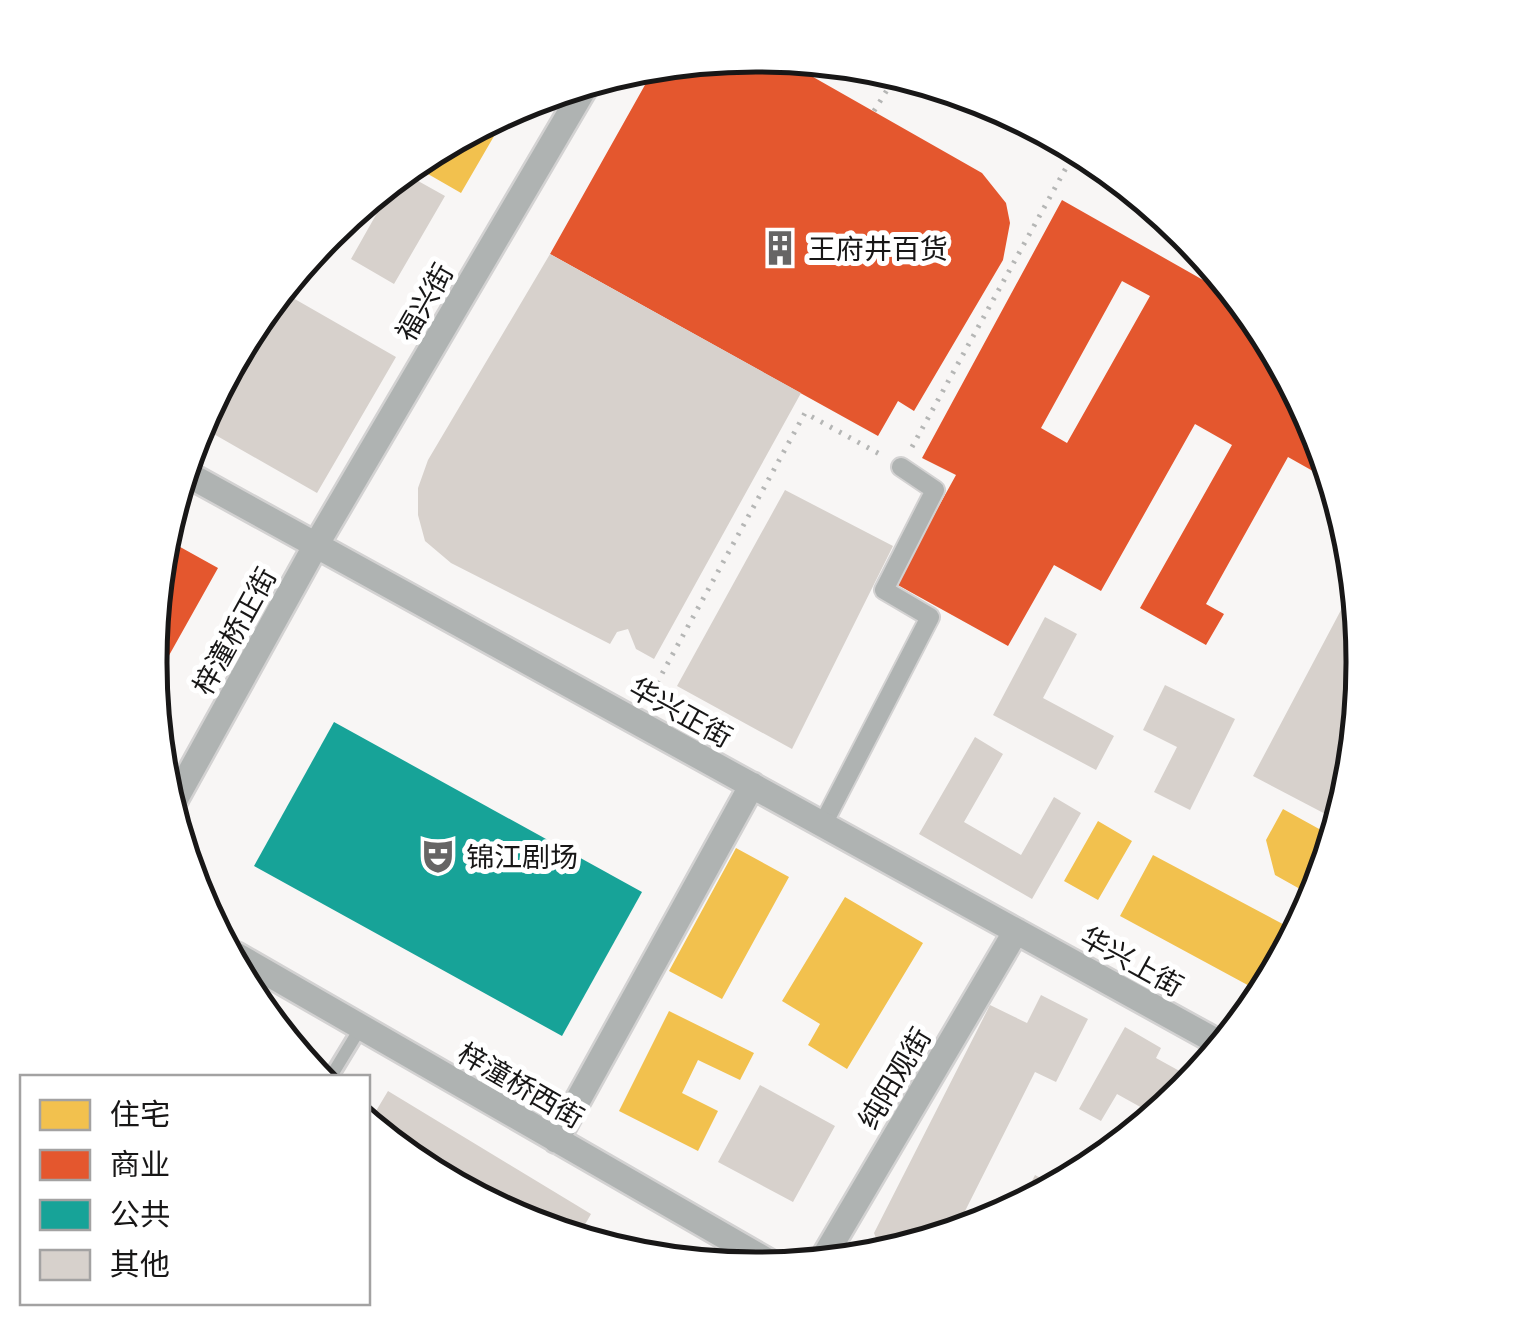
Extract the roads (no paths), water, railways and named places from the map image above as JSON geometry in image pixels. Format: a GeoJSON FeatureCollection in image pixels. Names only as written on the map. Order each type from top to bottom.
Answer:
{"type":"FeatureCollection","features":[{"type":"Feature","properties":{"kind":"street","name":"福兴街"},"geometry":{"type":"LineString","coordinates":[[316,545],[577,101]]}},
{"type":"Feature","properties":{"kind":"street"},"geometry":{"type":"LineString","coordinates":[[822,824],[930,617],[884,590],[935,490],[901,466]]}},
{"type":"Feature","properties":{"kind":"street","name":"华兴正街"},"geometry":{"type":"LineString","coordinates":[[196,479],[1016,931]]}},
{"type":"Feature","properties":{"kind":"street","name":"梓潼桥正街"},"geometry":{"type":"LineString","coordinates":[[181,789],[316,545]]}},
{"type":"Feature","properties":{"kind":"street"},"geometry":{"type":"LineString","coordinates":[[556,1140],[752,785]]}},
{"type":"Feature","properties":{"kind":"street","name":"华兴上街"},"geometry":{"type":"LineString","coordinates":[[1016,931],[1211,1039]]}},
{"type":"Feature","properties":{"kind":"street","name":"纯阳观街"},"geometry":{"type":"LineString","coordinates":[[829,1248],[1016,931]]}},
{"type":"Feature","properties":{"kind":"street","name":"梓潼桥西街"},"geometry":{"type":"LineString","coordinates":[[250,964],[751,1252]]}},
{"type":"Feature","properties":{"kind":"lane"},"geometry":{"type":"LineString","coordinates":[[333,1073],[361,1027]]}},
{"type":"Feature","properties":{"kind":"place","name":"王府井百货"},"geometry":{"type":"Point","coordinates":[780,248]}},
{"type":"Feature","properties":{"kind":"place","name":"锦江剧场"},"geometry":{"type":"Point","coordinates":[438,856]}}]}
